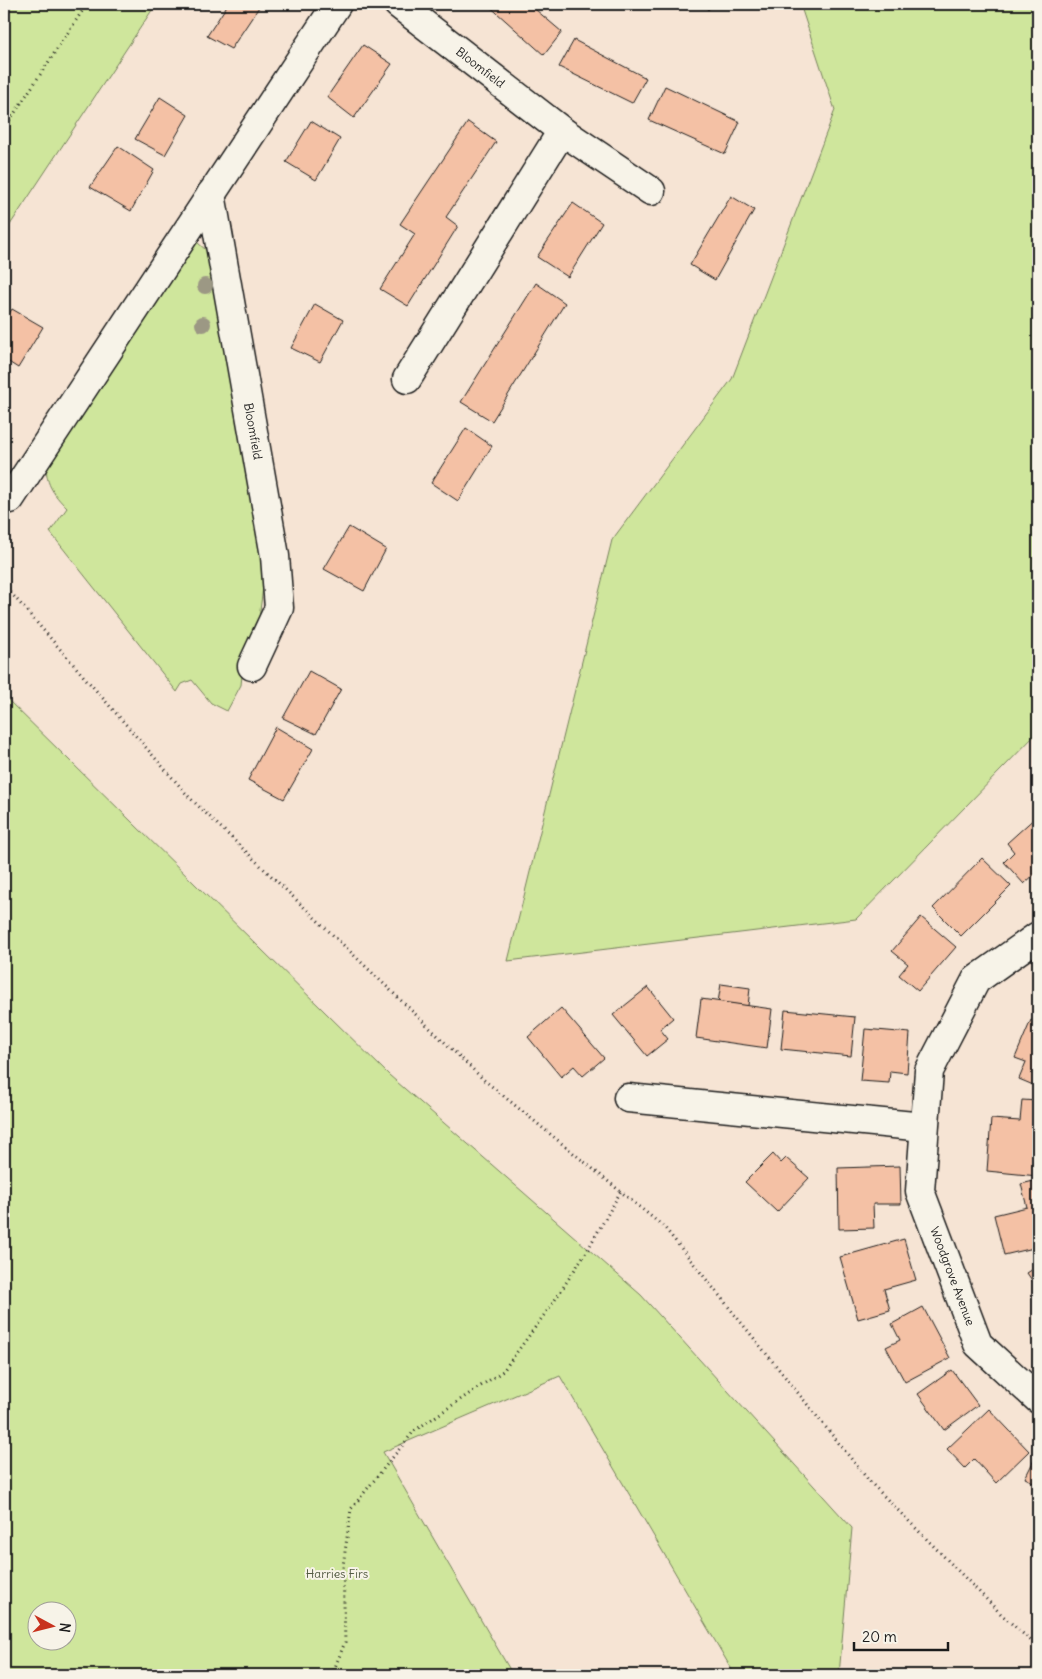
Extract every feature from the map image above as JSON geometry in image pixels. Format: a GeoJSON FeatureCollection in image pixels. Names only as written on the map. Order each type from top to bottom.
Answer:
{"type":"FeatureCollection","features":[{"type":"Feature","properties":{"kind":"street"},"geometry":{"type":"LineString","coordinates":[[10,499],[337,4]]}},
{"type":"Feature","properties":{"kind":"street","name":"Bloomfield"},"geometry":{"type":"LineString","coordinates":[[398,4],[562,131],[651,191]]}},
{"type":"Feature","properties":{"kind":"street"},"geometry":{"type":"LineString","coordinates":[[407,379],[562,131]]}},
{"type":"Feature","properties":{"kind":"street","name":"Bloomfield"},"geometry":{"type":"LineString","coordinates":[[211,194],[276,565],[279,608],[252,666]]}},
{"type":"Feature","properties":{"kind":"street","name":"Woodgrove Avenue"},"geometry":{"type":"LineString","coordinates":[[1038,936],[976,980],[929,1070],[920,1191],[978,1344],[1038,1399]]}},
{"type":"Feature","properties":{"kind":"street"},"geometry":{"type":"LineString","coordinates":[[628,1098],[924,1127]]}},
{"type":"Feature","properties":{"kind":"path"},"geometry":{"type":"LineString","coordinates":[[4,129],[87,4]]}},
{"type":"Feature","properties":{"kind":"path"},"geometry":{"type":"LineString","coordinates":[[4,584],[190,798],[484,1080],[664,1227],[870,1482],[1002,1615],[1038,1647]]}},
{"type":"Feature","properties":{"kind":"path"},"geometry":{"type":"LineString","coordinates":[[332,1675],[345,1642],[343,1566],[351,1509],[414,1431],[503,1371],[553,1303],[588,1249],[621,1191]]}},
{"type":"Feature","properties":{"kind":"green space"},"geometry":{"type":"Polygon","coordinates":[[[4,4],[156,4],[4,234],[4,4]]]}},
{"type":"Feature","properties":{"kind":"green space"},"geometry":{"type":"Polygon","coordinates":[[[800,4],[1038,4],[1038,732],[856,919],[508,961],[612,540],[732,379],[835,110],[800,4]]]}},
{"type":"Feature","properties":{"kind":"green space"},"geometry":{"type":"Polygon","coordinates":[[[197,242],[207,251],[216,269],[266,563],[258,627],[244,657],[241,685],[227,711],[211,703],[192,680],[182,684],[177,692],[50,532],[67,508],[58,498],[48,481],[47,461],[192,243],[197,242]]]}},
{"type":"Feature","properties":{"kind":"green space","name":"Harries Firs"},"geometry":{"type":"Polygon","coordinates":[[[4,696],[389,1075],[641,1295],[852,1528],[839,1675],[735,1675],[560,1376],[383,1452],[513,1675],[4,1675],[4,696]]]}},
{"type":"Feature","properties":{"kind":"building"},"geometry":{"type":"Polygon","coordinates":[[[228,4],[261,4],[231,49],[207,36],[228,4]]]}},
{"type":"Feature","properties":{"kind":"building"},"geometry":{"type":"Polygon","coordinates":[[[487,4],[529,4],[562,32],[544,55],[487,4]]]}},
{"type":"Feature","properties":{"kind":"building"},"geometry":{"type":"Polygon","coordinates":[[[702,4],[714,4],[708,10],[702,4]]]}},
{"type":"Feature","properties":{"kind":"building"},"geometry":{"type":"Polygon","coordinates":[[[574,40],[646,78],[632,103],[559,67],[574,40]]]}},
{"type":"Feature","properties":{"kind":"building"},"geometry":{"type":"Polygon","coordinates":[[[363,45],[392,64],[354,118],[327,97],[363,45]]]}},
{"type":"Feature","properties":{"kind":"building"},"geometry":{"type":"Polygon","coordinates":[[[665,86],[740,122],[725,154],[649,120],[665,86]]]}},
{"type":"Feature","properties":{"kind":"building"},"geometry":{"type":"Polygon","coordinates":[[[160,97],[188,115],[165,155],[135,139],[160,97]]]}},
{"type":"Feature","properties":{"kind":"building"},"geometry":{"type":"Polygon","coordinates":[[[311,121],[340,139],[316,180],[286,162],[311,121]]]}},
{"type":"Feature","properties":{"kind":"building"},"geometry":{"type":"Polygon","coordinates":[[[468,122],[496,142],[446,217],[458,226],[408,306],[380,289],[415,234],[400,224],[468,122]]]}},
{"type":"Feature","properties":{"kind":"building"},"geometry":{"type":"Polygon","coordinates":[[[118,146],[154,170],[131,211],[90,187],[118,146]]]}},
{"type":"Feature","properties":{"kind":"building"},"geometry":{"type":"Polygon","coordinates":[[[731,196],[754,210],[715,280],[690,265],[731,196]]]}},
{"type":"Feature","properties":{"kind":"building"},"geometry":{"type":"Polygon","coordinates":[[[573,203],[602,223],[568,277],[537,257],[573,203]]]}},
{"type":"Feature","properties":{"kind":"building"},"geometry":{"type":"Polygon","coordinates":[[[536,283],[565,303],[492,421],[461,402],[536,283]]]}},
{"type":"Feature","properties":{"kind":"building"},"geometry":{"type":"Polygon","coordinates":[[[315,304],[343,320],[320,362],[291,348],[315,304]]]}},
{"type":"Feature","properties":{"kind":"building"},"geometry":{"type":"Polygon","coordinates":[[[12,309],[43,327],[18,368],[4,359],[4,322],[12,309]]]}},
{"type":"Feature","properties":{"kind":"building"},"geometry":{"type":"Polygon","coordinates":[[[4,376],[10,378],[4,395],[4,376]]]}},
{"type":"Feature","properties":{"kind":"building"},"geometry":{"type":"Polygon","coordinates":[[[466,428],[492,446],[458,501],[431,483],[466,428]]]}},
{"type":"Feature","properties":{"kind":"building"},"geometry":{"type":"Polygon","coordinates":[[[349,527],[386,549],[364,591],[324,569],[349,527]]]}},
{"type":"Feature","properties":{"kind":"building"},"geometry":{"type":"Polygon","coordinates":[[[309,671],[341,689],[316,734],[283,718],[309,671]]]}},
{"type":"Feature","properties":{"kind":"building"},"geometry":{"type":"Polygon","coordinates":[[[276,727],[313,749],[284,799],[248,780],[276,727]]]}},
{"type":"Feature","properties":{"kind":"building"},"geometry":{"type":"Polygon","coordinates":[[[1038,815],[1038,871],[1024,884],[1004,862],[1014,852],[1007,843],[1038,815]]]}},
{"type":"Feature","properties":{"kind":"building"},"geometry":{"type":"Polygon","coordinates":[[[982,858],[1011,886],[961,936],[933,908],[982,858]]]}},
{"type":"Feature","properties":{"kind":"building"},"geometry":{"type":"Polygon","coordinates":[[[921,917],[956,947],[918,991],[899,975],[908,964],[892,951],[921,917]]]}},
{"type":"Feature","properties":{"kind":"building"},"geometry":{"type":"Polygon","coordinates":[[[721,984],[750,988],[748,1006],[718,1002],[721,984]]]}},
{"type":"Feature","properties":{"kind":"building"},"geometry":{"type":"Polygon","coordinates":[[[648,987],[673,1018],[660,1029],[668,1039],[647,1056],[613,1015],[648,987]]]}},
{"type":"Feature","properties":{"kind":"building"},"geometry":{"type":"Polygon","coordinates":[[[701,999],[772,1009],[767,1048],[696,1038],[701,999]]]}},
{"type":"Feature","properties":{"kind":"building"},"geometry":{"type":"Polygon","coordinates":[[[561,1008],[604,1058],[583,1076],[574,1066],[561,1077],[528,1037],[561,1008]]]}},
{"type":"Feature","properties":{"kind":"building"},"geometry":{"type":"Polygon","coordinates":[[[785,1010],[855,1017],[851,1056],[781,1049],[785,1010]]]}},
{"type":"Feature","properties":{"kind":"building"},"geometry":{"type":"Polygon","coordinates":[[[1031,1020],[1038,1023],[1038,1087],[1019,1079],[1026,1062],[1015,1058],[1031,1020]]]}},
{"type":"Feature","properties":{"kind":"building"},"geometry":{"type":"Polygon","coordinates":[[[865,1029],[910,1033],[907,1073],[890,1071],[889,1083],[860,1081],[865,1029]]]}},
{"type":"Feature","properties":{"kind":"building"},"geometry":{"type":"Polygon","coordinates":[[[1022,1100],[1038,1101],[1038,1176],[987,1171],[991,1119],[1020,1121],[1022,1100]]]}},
{"type":"Feature","properties":{"kind":"building"},"geometry":{"type":"Polygon","coordinates":[[[773,1154],[781,1163],[786,1158],[809,1178],[777,1212],[745,1182],[773,1154]]]}},
{"type":"Feature","properties":{"kind":"building"},"geometry":{"type":"Polygon","coordinates":[[[900,1166],[901,1204],[873,1204],[874,1228],[839,1229],[838,1168],[900,1166]]]}},
{"type":"Feature","properties":{"kind":"building"},"geometry":{"type":"Polygon","coordinates":[[[1038,1180],[1038,1247],[1004,1255],[994,1215],[1027,1207],[1021,1184],[1038,1180]]]}},
{"type":"Feature","properties":{"kind":"building"},"geometry":{"type":"Polygon","coordinates":[[[904,1239],[916,1280],[884,1289],[890,1310],[858,1319],[840,1257],[904,1239]]]}},
{"type":"Feature","properties":{"kind":"building"},"geometry":{"type":"Polygon","coordinates":[[[1038,1266],[1038,1289],[1027,1273],[1038,1266]]]}},
{"type":"Feature","properties":{"kind":"building"},"geometry":{"type":"Polygon","coordinates":[[[923,1307],[950,1358],[905,1382],[886,1347],[900,1340],[892,1324],[923,1307]]]}},
{"type":"Feature","properties":{"kind":"building"},"geometry":{"type":"Polygon","coordinates":[[[952,1370],[978,1405],[944,1430],[918,1394],[952,1370]]]}},
{"type":"Feature","properties":{"kind":"building"},"geometry":{"type":"Polygon","coordinates":[[[989,1409],[1029,1451],[996,1483],[974,1459],[965,1468],[947,1449],[989,1409]]]}},
{"type":"Feature","properties":{"kind":"building"},"geometry":{"type":"Polygon","coordinates":[[[1038,1452],[1038,1497],[1033,1494],[1037,1484],[1025,1478],[1038,1452]]]}}]}
